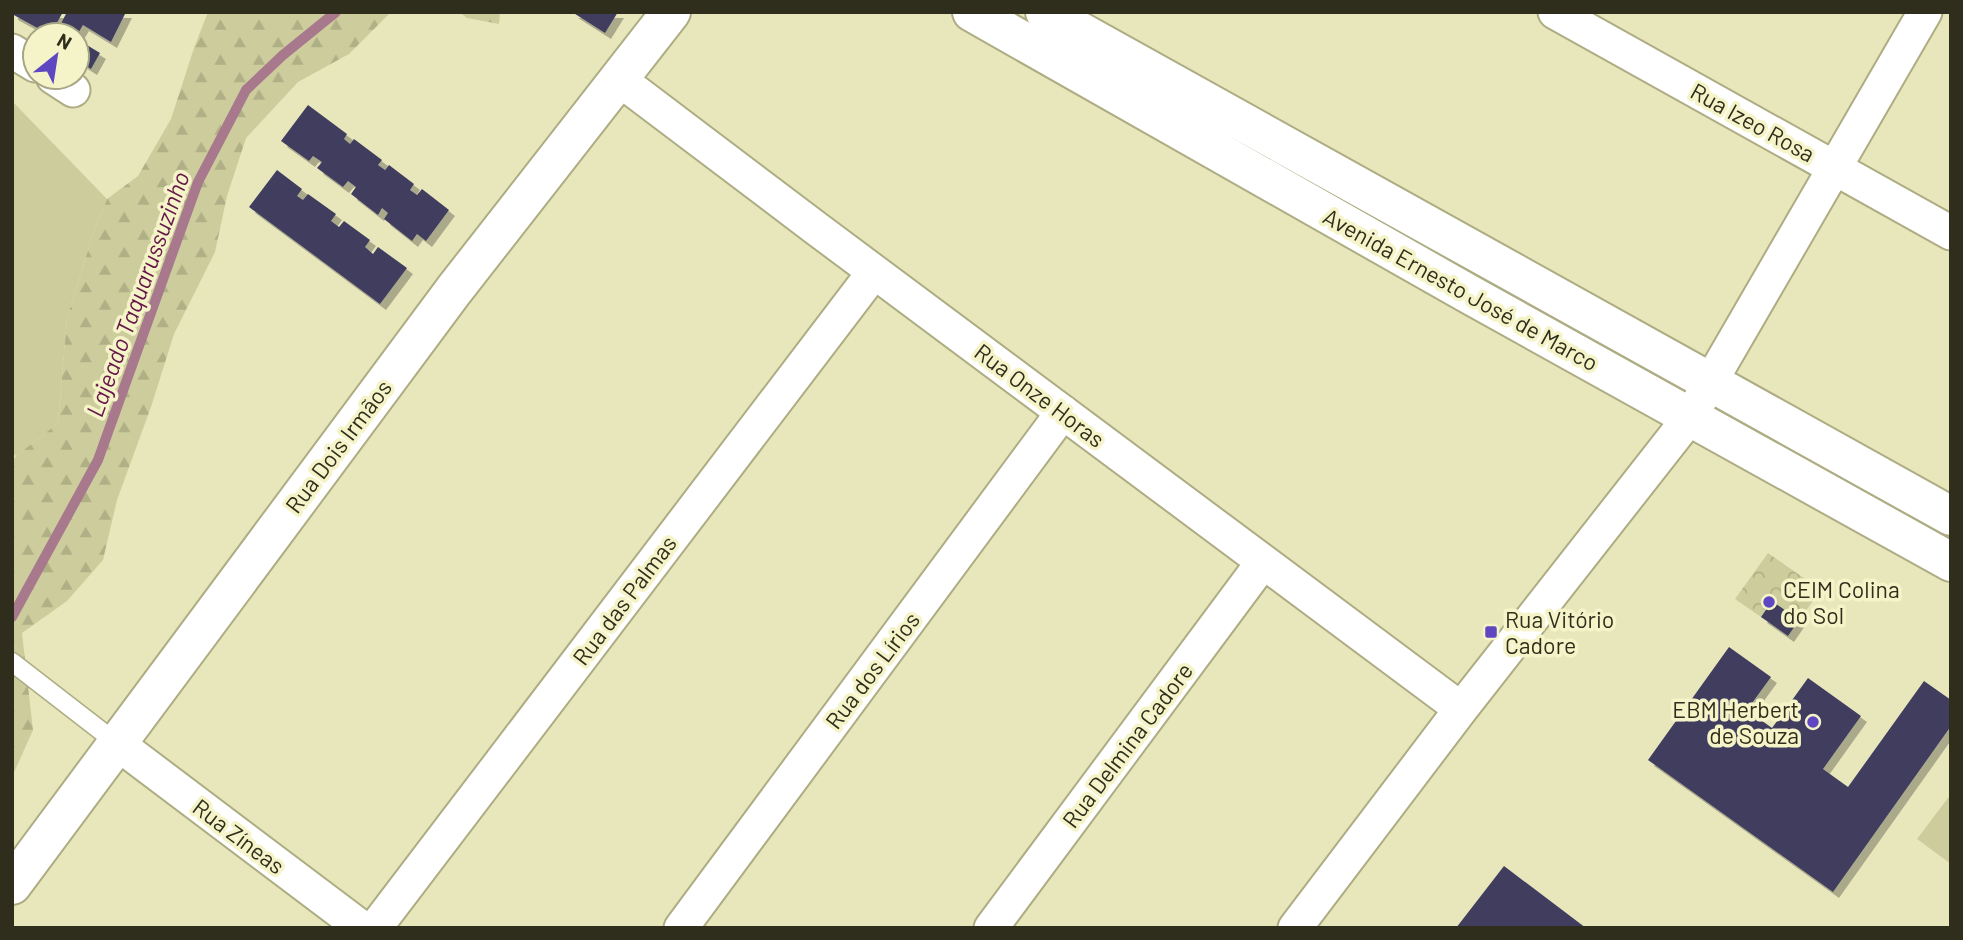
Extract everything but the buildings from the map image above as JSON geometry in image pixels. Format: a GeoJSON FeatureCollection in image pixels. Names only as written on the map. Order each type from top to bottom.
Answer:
{"type":"FeatureCollection","features":[{"type":"Feature","properties":{"kind":"main road","name":"Rua Dois Irmãos"},"geometry":{"type":"LineString","coordinates":[[12,885],[454,290],[671,12]]}},
{"type":"Feature","properties":{"kind":"main road","name":"Avenida Ernesto José de Marco"},"geometry":{"type":"LineString","coordinates":[[972,12],[1951,562]]}},
{"type":"Feature","properties":{"kind":"main road","name":"Avenida Ernesto José de Marco"},"geometry":{"type":"LineString","coordinates":[[1045,12],[1951,516]]}},
{"type":"Feature","properties":{"kind":"street","name":"Rua Izeo Rosa"},"geometry":{"type":"LineString","coordinates":[[1555,12],[1951,233]]}},
{"type":"Feature","properties":{"kind":"street"},"geometry":{"type":"LineString","coordinates":[[1295,928],[1689,416],[1836,169],[1925,12]]}},
{"type":"Feature","properties":{"kind":"street","name":"Rua Onze Horas"},"geometry":{"type":"LineString","coordinates":[[620,80],[1461,709]]}},
{"type":"Feature","properties":{"kind":"street","name":"Rua das Palmas"},"geometry":{"type":"LineString","coordinates":[[375,928],[874,272]]}},
{"type":"Feature","properties":{"kind":"street","name":"Rua dos Lírios"},"geometry":{"type":"LineString","coordinates":[[681,928],[1063,412]]}},
{"type":"Feature","properties":{"kind":"street","name":"Rua Delmina Cadore"},"geometry":{"type":"LineString","coordinates":[[991,928],[1264,562]]}},
{"type":"Feature","properties":{"kind":"street","name":"Rua Zíneas"},"geometry":{"type":"LineString","coordinates":[[118,744],[362,928]]}},
{"type":"Feature","properties":{"kind":"lane"},"geometry":{"type":"LineString","coordinates":[[12,662],[118,744]]}},
{"type":"Feature","properties":{"kind":"green space"},"geometry":{"type":"Polygon","coordinates":[[[208,12],[391,12],[349,54],[298,82],[246,138],[227,196],[215,252],[174,334],[117,500],[103,560],[67,601],[22,633],[33,730],[12,777],[12,462],[58,423],[67,318],[95,228],[107,199],[138,176],[171,119],[208,12]]]}},
{"type":"Feature","properties":{"kind":"green space"},"geometry":{"type":"Polygon","coordinates":[[[459,12],[500,12],[499,24],[467,18],[459,12]]]}},
{"type":"Feature","properties":{"kind":"green space"},"geometry":{"type":"Polygon","coordinates":[[[12,101],[107,199],[95,228],[67,318],[58,423],[16,456],[12,452],[12,101]]]}},
{"type":"Feature","properties":{"kind":"green space"},"geometry":{"type":"Polygon","coordinates":[[[1768,553],[1821,590],[1799,620],[1772,602],[1761,617],[1735,599],[1768,553]]]}},
{"type":"Feature","properties":{"kind":"green space"},"geometry":{"type":"Polygon","coordinates":[[[1951,794],[1951,864],[1917,839],[1951,794]]]}},
{"type":"Feature","properties":{"kind":"waterway","name":"Lajeado Taquarussuzinho"},"geometry":{"type":"LineString","coordinates":[[12,617],[98,460],[198,182],[246,90],[283,55],[336,12]]}},
{"type":"Feature","properties":{"kind":"place","name":"CEIM Colina do Sol"},"geometry":{"type":"Point","coordinates":[1769,602]}},
{"type":"Feature","properties":{"kind":"place","name":"Rua Vitório Cadore"},"geometry":{"type":"Point","coordinates":[1491,632]}},
{"type":"Feature","properties":{"kind":"place","name":"EBM Herbert de Souza"},"geometry":{"type":"Point","coordinates":[1813,722]}}]}
